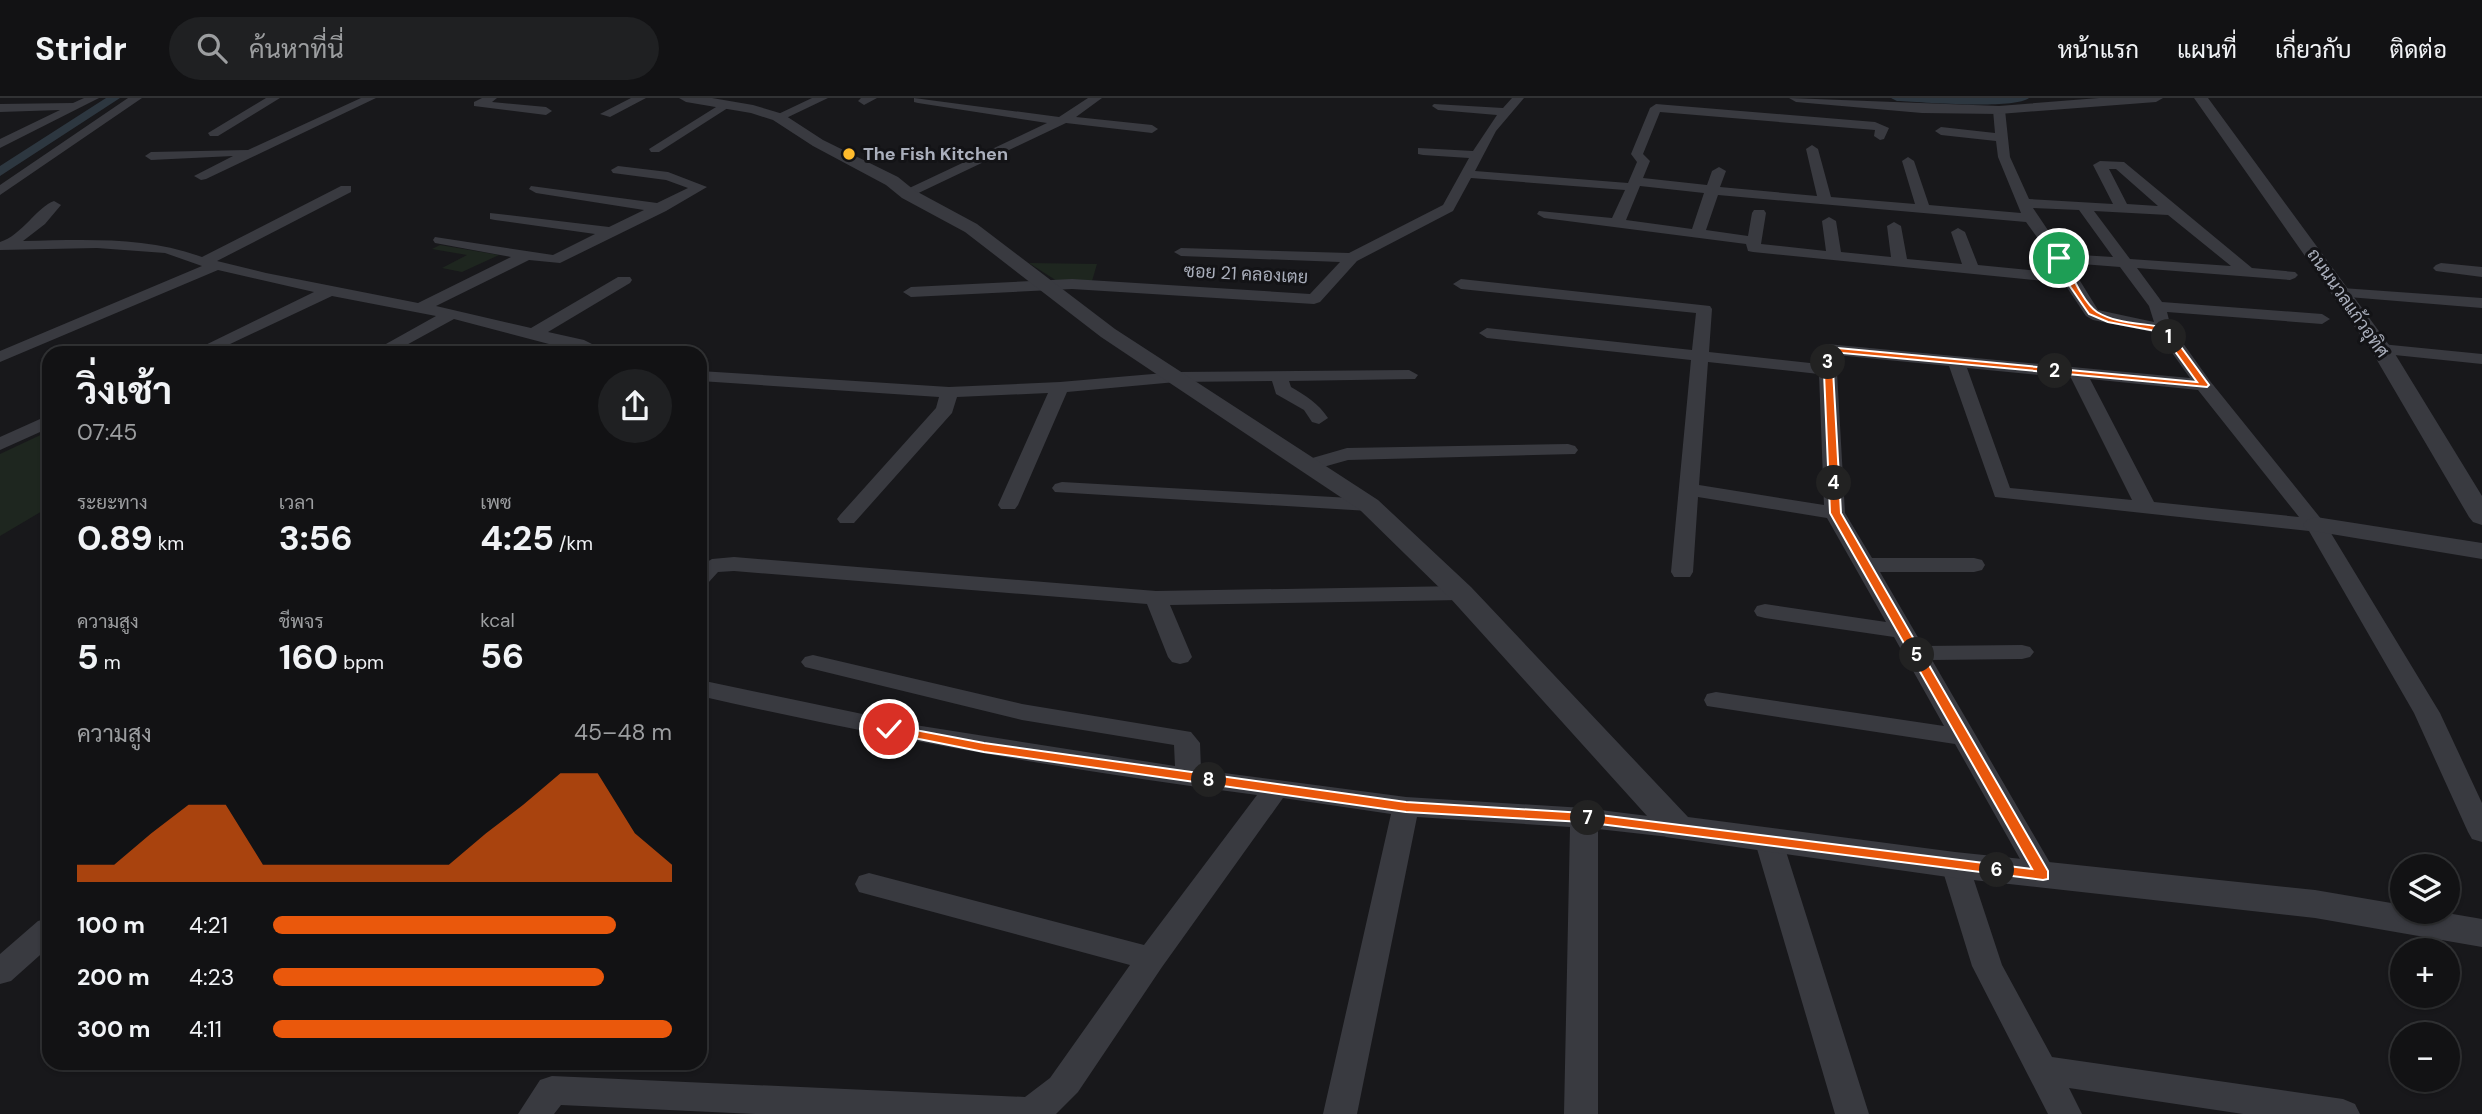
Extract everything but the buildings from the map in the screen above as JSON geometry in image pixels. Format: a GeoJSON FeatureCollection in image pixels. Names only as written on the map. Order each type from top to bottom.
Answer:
{"type":"FeatureCollection","features":[{"type":"Feature","properties":{"kind":"street"},"geometry":{"type":"LineString","coordinates":[[0,144],[93,98]]}},
{"type":"Feature","properties":{"kind":"street"},"geometry":{"type":"LineString","coordinates":[[0,191],[136,98]]}},
{"type":"Feature","properties":{"kind":"street"},"geometry":{"type":"LineString","coordinates":[[214,134],[274,98]]}},
{"type":"Feature","properties":{"kind":"street"},"geometry":{"type":"LineString","coordinates":[[201,176],[370,98]]}},
{"type":"Feature","properties":{"kind":"street"},"geometry":{"type":"LineString","coordinates":[[491,98],[478,104],[546,111]]}},
{"type":"Feature","properties":{"kind":"street"},"geometry":{"type":"LineString","coordinates":[[606,114],[640,98]]}},
{"type":"Feature","properties":{"kind":"street"},"geometry":{"type":"LineString","coordinates":[[688,98],[728,104],[778,117],[818,143],[892,181],[908,194],[971,228],[1108,333],[1369,505],[1461,593],[1678,828]]}},
{"type":"Feature","properties":{"kind":"street"},"geometry":{"type":"LineString","coordinates":[[778,117],[822,98]]}},
{"type":"Feature","properties":{"kind":"street"},"geometry":{"type":"LineString","coordinates":[[908,194],[1063,120],[1096,98]]}},
{"type":"Feature","properties":{"kind":"street","name":"ซอย 21 คลองเตย"},"geometry":{"type":"LineString","coordinates":[[911,292],[1072,284],[1314,299],[1352,258],[1448,208],[1477,155],[1504,113],[1518,98]]}},
{"type":"Feature","properties":{"kind":"street"},"geometry":{"type":"LineString","coordinates":[[1796,98],[1922,109],[1999,110],[2157,98]]}},
{"type":"Feature","properties":{"kind":"street"},"geometry":{"type":"LineString","coordinates":[[1957,98],[1999,110]]}},
{"type":"Feature","properties":{"kind":"street","name":"ถนนนวลแก้วอุทิศ"},"geometry":{"type":"LineString","coordinates":[[2202,98],[2381,349],[2482,517]]}},
{"type":"Feature","properties":{"kind":"street"},"geometry":{"type":"LineString","coordinates":[[916,101],[1152,129]]}},
{"type":"Feature","properties":{"kind":"street"},"geometry":{"type":"LineString","coordinates":[[655,149],[728,104]]}},
{"type":"Feature","properties":{"kind":"street"},"geometry":{"type":"LineString","coordinates":[[0,108],[80,106]]}},
{"type":"Feature","properties":{"kind":"street"},"geometry":{"type":"LineString","coordinates":[[1438,106],[1504,113]]}},
{"type":"Feature","properties":{"kind":"street"},"geometry":{"type":"LineString","coordinates":[[1617,224],[1644,161],[1638,158],[1637,154],[1656,108],[1875,126],[1883,128],[1880,136]]}},
{"type":"Feature","properties":{"kind":"street"},"geometry":{"type":"LineString","coordinates":[[1999,110],[2004,157],[2027,210],[2092,313],[2099,317],[2164,330]]}},
{"type":"Feature","properties":{"kind":"street"},"geometry":{"type":"LineString","coordinates":[[1941,131],[2003,138]]}},
{"type":"Feature","properties":{"kind":"street"},"geometry":{"type":"LineString","coordinates":[[1812,149],[1825,201]]}},
{"type":"Feature","properties":{"kind":"street"},"geometry":{"type":"LineString","coordinates":[[1423,151],[1477,155]]}},
{"type":"Feature","properties":{"kind":"street"},"geometry":{"type":"LineString","coordinates":[[151,156],[253,152]]}},
{"type":"Feature","properties":{"kind":"street"},"geometry":{"type":"LineString","coordinates":[[1908,161],[1923,209]]}},
{"type":"Feature","properties":{"kind":"street"},"geometry":{"type":"LineString","coordinates":[[2122,208],[2100,165],[2119,165],[2248,271]]}},
{"type":"Feature","properties":{"kind":"street"},"geometry":{"type":"LineString","coordinates":[[440,240],[555,260],[700,187],[668,176],[618,170]]}},
{"type":"Feature","properties":{"kind":"street"},"geometry":{"type":"LineString","coordinates":[[1697,234],[1719,172]]}},
{"type":"Feature","properties":{"kind":"street"},"geometry":{"type":"LineString","coordinates":[[1466,174],[1712,190],[1923,209],[2027,210],[2082,205],[2172,211]]}},
{"type":"Feature","properties":{"kind":"street"},"geometry":{"type":"LineString","coordinates":[[0,357],[210,264],[346,189]]}},
{"type":"Feature","properties":{"kind":"street"},"geometry":{"type":"LineString","coordinates":[[536,189],[662,208]]}},
{"type":"Feature","properties":{"kind":"street"},"geometry":{"type":"LineString","coordinates":[[3,246],[40,221],[54,205]]}},
{"type":"Feature","properties":{"kind":"street"},"geometry":{"type":"LineString","coordinates":[[2082,205],[2157,306],[2164,330],[2204,385],[2316,526],[2427,713],[2482,832]]}},
{"type":"Feature","properties":{"kind":"street"},"geometry":{"type":"LineString","coordinates":[[1759,213],[1753,248],[2069,279]]}},
{"type":"Feature","properties":{"kind":"street"},"geometry":{"type":"LineString","coordinates":[[1544,214],[1754,241]]}},
{"type":"Feature","properties":{"kind":"street"},"geometry":{"type":"LineString","coordinates":[[495,216],[612,232]]}},
{"type":"Feature","properties":{"kind":"street"},"geometry":{"type":"LineString","coordinates":[[1829,220],[1834,256]]}},
{"type":"Feature","properties":{"kind":"street"},"geometry":{"type":"LineString","coordinates":[[1894,226],[1900,263]]}},
{"type":"Feature","properties":{"kind":"street"},"geometry":{"type":"LineString","coordinates":[[1958,232],[1972,270]]}},
{"type":"Feature","properties":{"kind":"street"},"geometry":{"type":"LineString","coordinates":[[3,246],[97,244],[167,248],[210,264],[327,292],[359,294],[534,333],[564,346]]}},
{"type":"Feature","properties":{"kind":"street"},"geometry":{"type":"LineString","coordinates":[[1181,252],[1352,258]]}},
{"type":"Feature","properties":{"kind":"street"},"geometry":{"type":"LineString","coordinates":[[420,308],[527,255]]}},
{"type":"Feature","properties":{"kind":"street"},"geometry":{"type":"LineString","coordinates":[[2059,258],[2290,275]]}},
{"type":"Feature","properties":{"kind":"street"},"geometry":{"type":"LineString","coordinates":[[2441,268],[2482,272]]}},
{"type":"Feature","properties":{"kind":"street"},"geometry":{"type":"LineString","coordinates":[[534,333],[624,280]]}},
{"type":"Feature","properties":{"kind":"street"},"geometry":{"type":"LineString","coordinates":[[1461,284],[1704,309],[1682,572]]}},
{"type":"Feature","properties":{"kind":"street"},"geometry":{"type":"LineString","coordinates":[[212,346],[327,292]]}},
{"type":"Feature","properties":{"kind":"street"},"geometry":{"type":"LineString","coordinates":[[2342,293],[2482,303]]}},
{"type":"Feature","properties":{"kind":"street"},"geometry":{"type":"LineString","coordinates":[[2157,306],[2322,319]]}},
{"type":"Feature","properties":{"kind":"street"},"geometry":{"type":"LineString","coordinates":[[391,346],[452,314]]}},
{"type":"Feature","properties":{"kind":"street"},"geometry":{"type":"LineString","coordinates":[[1487,333],[1828,370]]}},
{"type":"Feature","properties":{"kind":"street"},"geometry":{"type":"LineString","coordinates":[[19,349],[42,354]]}},
{"type":"Feature","properties":{"kind":"street"},"geometry":{"type":"LineString","coordinates":[[2043,875],[1835,513],[1827,349],[2204,385]]}},
{"type":"Feature","properties":{"kind":"street"},"geometry":{"type":"LineString","coordinates":[[2381,349],[2482,359]]}},
{"type":"Feature","properties":{"kind":"street"},"geometry":{"type":"LineString","coordinates":[[1956,362],[2002,493],[2316,526],[2482,551]]}},
{"type":"Feature","properties":{"kind":"street"},"geometry":{"type":"LineString","coordinates":[[2078,373],[2147,509]]}},
{"type":"Feature","properties":{"kind":"street"},"geometry":{"type":"LineString","coordinates":[[707,376],[949,392],[1060,387],[1176,377],[1409,376]]}},
{"type":"Feature","properties":{"kind":"street"},"geometry":{"type":"LineString","coordinates":[[1280,378],[1282,390],[1310,406],[1319,418]]}},
{"type":"Feature","properties":{"kind":"street"},"geometry":{"type":"LineString","coordinates":[[1008,505],[1060,387]]}},
{"type":"Feature","properties":{"kind":"street"},"geometry":{"type":"LineString","coordinates":[[847,519],[945,409],[949,392]]}},
{"type":"Feature","properties":{"kind":"street"},"geometry":{"type":"LineString","coordinates":[[0,444],[42,424]]}},
{"type":"Feature","properties":{"kind":"street"},"geometry":{"type":"LineString","coordinates":[[1309,465],[1347,454],[1568,450]]}},
{"type":"Feature","properties":{"kind":"street"},"geometry":{"type":"LineString","coordinates":[[1062,488],[1369,505]]}},
{"type":"Feature","properties":{"kind":"street"},"geometry":{"type":"LineString","coordinates":[[1689,489],[1835,513]]}},
{"type":"Feature","properties":{"kind":"street"},"geometry":{"type":"LineString","coordinates":[[707,571],[712,566],[734,564],[1156,598],[1461,593]]}},
{"type":"Feature","properties":{"kind":"street"},"geometry":{"type":"LineString","coordinates":[[1866,565],[1974,565]]}},
{"type":"Feature","properties":{"kind":"street"},"geometry":{"type":"LineString","coordinates":[[1156,598],[1180,657]]}},
{"type":"Feature","properties":{"kind":"street"},"geometry":{"type":"LineString","coordinates":[[1765,611],[1903,631]]}},
{"type":"Feature","properties":{"kind":"street"},"geometry":{"type":"LineString","coordinates":[[1916,653],[2022,652]]}},
{"type":"Feature","properties":{"kind":"street"},"geometry":{"type":"LineString","coordinates":[[814,662],[1022,712],[1182,738],[1187,743],[1188,778]]}},
{"type":"Feature","properties":{"kind":"street"},"geometry":{"type":"LineString","coordinates":[[707,690],[795,710],[984,747],[1188,778],[1406,807],[1584,818],[1678,828],[1955,866],[2315,904],[2482,933]]}},
{"type":"Feature","properties":{"kind":"street"},"geometry":{"type":"LineString","coordinates":[[1716,700],[1964,737]]}},
{"type":"Feature","properties":{"kind":"street"},"geometry":{"type":"LineString","coordinates":[[535,1114],[552,1090],[1024,1112],[1043,1107],[1056,1097],[1151,959],[1276,789]]}},
{"type":"Feature","properties":{"kind":"street"},"geometry":{"type":"LineString","coordinates":[[1340,1114],[1406,807]]}},
{"type":"Feature","properties":{"kind":"street"},"geometry":{"type":"LineString","coordinates":[[1581,1114],[1584,818]]}},
{"type":"Feature","properties":{"kind":"street"},"geometry":{"type":"LineString","coordinates":[[1769,842],[1852,1114]]}},
{"type":"Feature","properties":{"kind":"street"},"geometry":{"type":"LineString","coordinates":[[1955,866],[1987,966],[2065,1114]]}},
{"type":"Feature","properties":{"kind":"street"},"geometry":{"type":"LineString","coordinates":[[869,884],[1151,959]]}},
{"type":"Feature","properties":{"kind":"street"},"geometry":{"type":"LineString","coordinates":[[0,972],[42,935]]}},
{"type":"Feature","properties":{"kind":"street"},"geometry":{"type":"LineString","coordinates":[[2042,1070],[2343,1114]]}},
{"type":"Feature","properties":{"kind":"shaded area"},"geometry":{"type":"Polygon","coordinates":[[[440,245],[499,255],[462,272],[442,268],[467,255],[432,249],[440,245]]]}},
{"type":"Feature","properties":{"kind":"shaded area"},"geometry":{"type":"Polygon","coordinates":[[[1029,263],[1097,264],[1092,281],[1057,281],[1029,263]]]}},
{"type":"Feature","properties":{"kind":"shaded area"},"geometry":{"type":"Polygon","coordinates":[[[42,434],[42,511],[0,536],[0,454],[42,434]]]}},
{"type":"Feature","properties":{"kind":"waterway"},"geometry":{"type":"LineString","coordinates":[[0,172],[114,98]]}},
{"type":"Feature","properties":{"kind":"waterway"},"geometry":{"type":"LineString","coordinates":[[1897,98],[1983,101],[2023,98]]}},
{"type":"Feature","properties":{"kind":"place","name":"The Fish Kitchen"},"geometry":{"type":"Point","coordinates":[849,154]}},
{"type":"Feature","properties":{"kind":"route"},"geometry":{"type":"LineString","coordinates":[[889,729],[984,747],[1188,778],[1406,807],[1584,818],[1678,828],[1955,866],[2043,875],[1835,513],[1827,349],[2204,385],[2164,330],[2108,320],[2092,313],[2069,279],[2059,258]]}}]}
